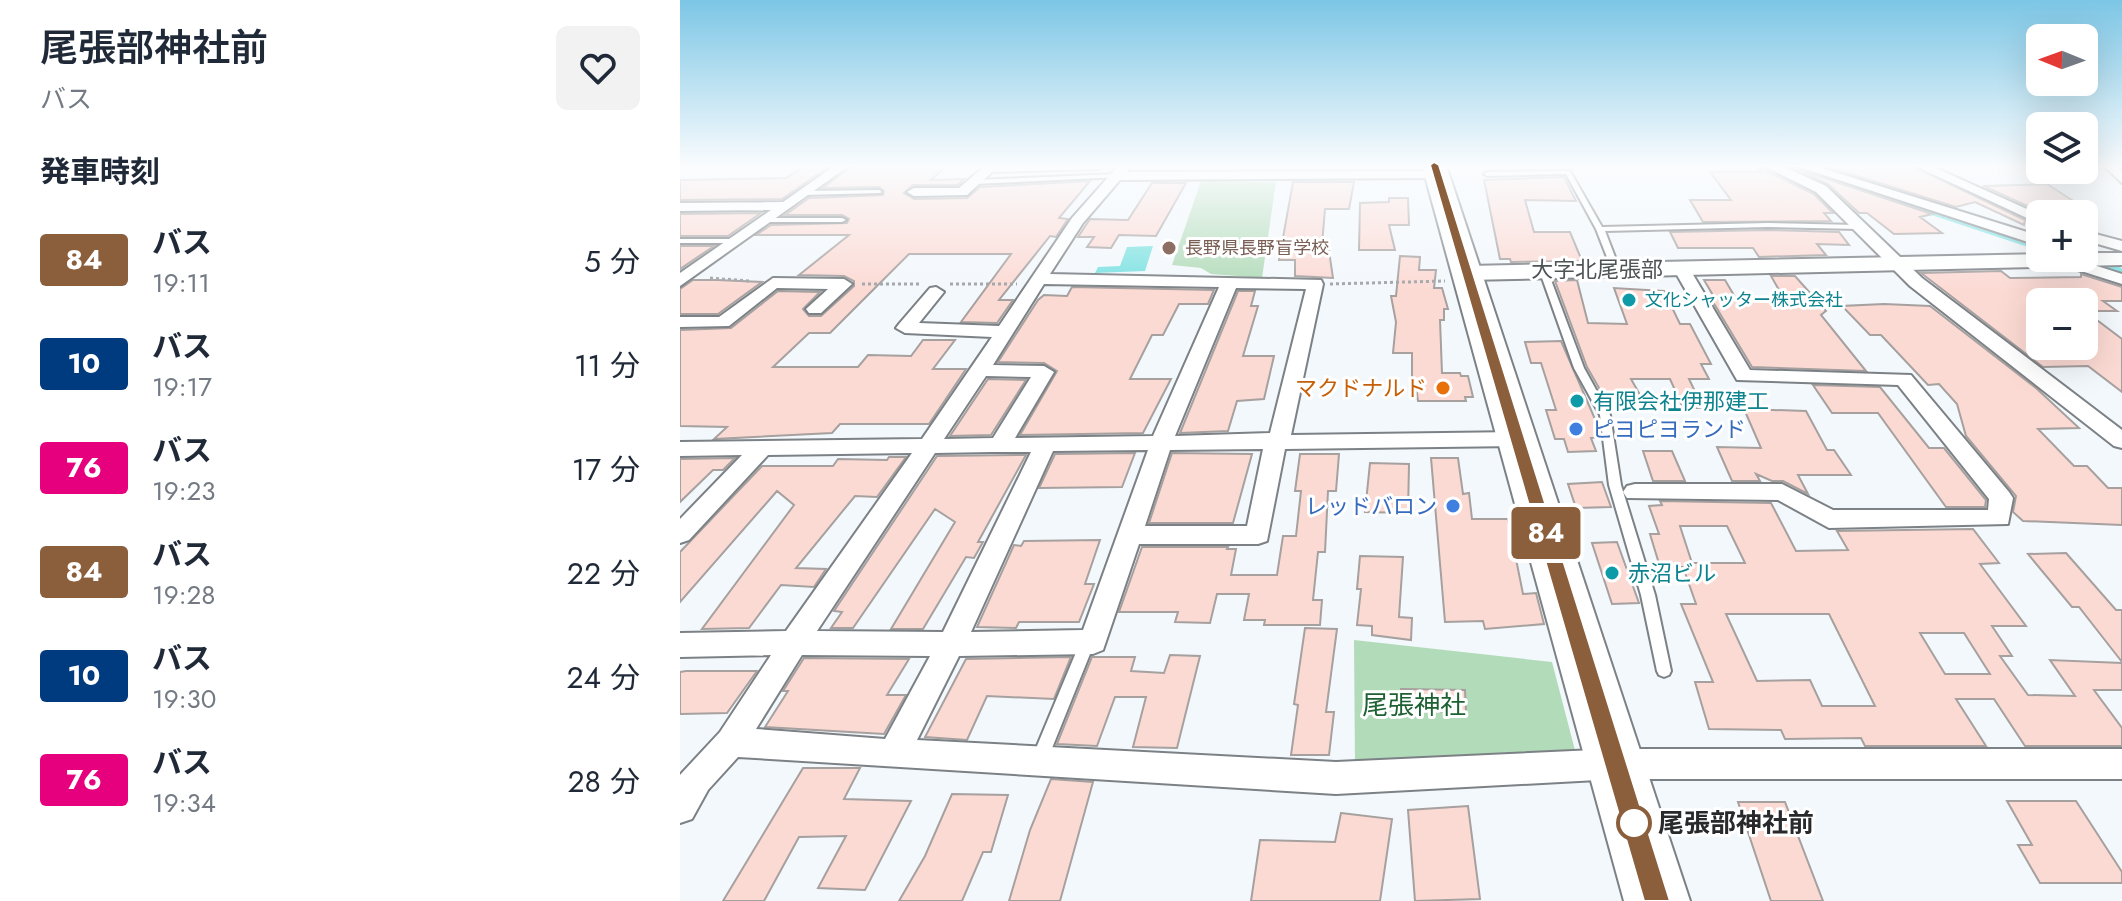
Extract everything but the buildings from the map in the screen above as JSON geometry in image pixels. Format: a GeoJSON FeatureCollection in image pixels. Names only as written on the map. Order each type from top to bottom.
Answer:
{"type":"FeatureCollection","features":[{"type":"Feature","properties":{"kind":"highway"},"geometry":{"type":"LineString","coordinates":[[1447,207],[1657,901]]}},
{"type":"Feature","properties":{"kind":"street"},"geometry":{"type":"LineString","coordinates":[[681,279],[783,207]]}},
{"type":"Feature","properties":{"kind":"street"},"geometry":{"type":"LineString","coordinates":[[680,807],[696,779],[731,742],[794,643],[1089,207]]}},
{"type":"Feature","properties":{"kind":"street"},"geometry":{"type":"LineString","coordinates":[[1839,207],[1896,264],[2122,441]]}},
{"type":"Feature","properties":{"kind":"street"},"geometry":{"type":"LineString","coordinates":[[1932,207],[2026,237]]}},
{"type":"Feature","properties":{"kind":"street"},"geometry":{"type":"LineString","coordinates":[[2098,239],[2122,246]]}},
{"type":"Feature","properties":{"kind":"street"},"geometry":{"type":"LineString","coordinates":[[2098,258],[2122,259]]}},
{"type":"Feature","properties":{"kind":"street"},"geometry":{"type":"LineString","coordinates":[[1469,277],[1544,272],[2026,260]]}},
{"type":"Feature","properties":{"kind":"street"},"geometry":{"type":"LineString","coordinates":[[2098,262],[2122,267]]}},
{"type":"Feature","properties":{"kind":"street"},"geometry":{"type":"LineString","coordinates":[[2098,267],[2122,279]]}},
{"type":"Feature","properties":{"kind":"street"},"geometry":{"type":"LineString","coordinates":[[1635,492],[1782,492],[1829,519],[1999,518],[2001,498],[1904,379],[1744,376],[1681,268]]}},
{"type":"Feature","properties":{"kind":"street"},"geometry":{"type":"LineString","coordinates":[[1039,279],[1315,284],[1281,433],[1275,443],[1258,535],[1130,535]]}},
{"type":"Feature","properties":{"kind":"street"},"geometry":{"type":"LineString","coordinates":[[680,645],[1093,642],[1160,446],[1230,281]]}},
{"type":"Feature","properties":{"kind":"street"},"geometry":{"type":"LineString","coordinates":[[680,322],[723,322],[773,283],[844,284],[815,309]]}},
{"type":"Feature","properties":{"kind":"street"},"geometry":{"type":"LineString","coordinates":[[936,292],[905,328],[1005,332]]}},
{"type":"Feature","properties":{"kind":"street"},"geometry":{"type":"LineString","coordinates":[[980,370],[1044,372],[999,447]]}},
{"type":"Feature","properties":{"kind":"street"},"geometry":{"type":"LineString","coordinates":[[680,449],[1160,446],[1518,439]]}},
{"type":"Feature","properties":{"kind":"street"},"geometry":{"type":"LineString","coordinates":[[894,754],[951,644],[1045,446]]}},
{"type":"Feature","properties":{"kind":"street"},"geometry":{"type":"LineString","coordinates":[[680,534],[762,448]]}},
{"type":"Feature","properties":{"kind":"street"},"geometry":{"type":"LineString","coordinates":[[731,742],[1336,778],[1616,764],[2122,764]]}},
{"type":"Feature","properties":{"kind":"lane"},"geometry":{"type":"LineString","coordinates":[[1588,207],[1616,270]]}},
{"type":"Feature","properties":{"kind":"lane"},"geometry":{"type":"LineString","coordinates":[[765,220],[842,220]]}},
{"type":"Feature","properties":{"kind":"lane"},"geometry":{"type":"LineString","coordinates":[[1600,229],[1768,225],[1858,227]]}},
{"type":"Feature","properties":{"kind":"lane"},"geometry":{"type":"LineString","coordinates":[[680,241],[736,241]]}},
{"type":"Feature","properties":{"kind":"lane"},"geometry":{"type":"LineString","coordinates":[[1544,272],[1579,368],[1605,415],[1615,485],[1648,595],[1664,671]]}},
{"type":"Feature","properties":{"kind":"lane"},"geometry":{"type":"LineString","coordinates":[[1038,762],[1084,650],[1093,642]]}},
{"type":"Feature","properties":{"kind":"path"},"geometry":{"type":"LineString","coordinates":[[1315,284],[1469,277]]}},
{"type":"Feature","properties":{"kind":"path"},"geometry":{"type":"LineString","coordinates":[[681,279],[773,283]]}},
{"type":"Feature","properties":{"kind":"green space"},"geometry":{"type":"Polygon","coordinates":[[[1192,207],[1272,207],[1262,278],[1211,274],[1201,268],[1172,265],[1192,207]]]}},
{"type":"Feature","properties":{"kind":"green space","name":"尾張神社"},"geometry":{"type":"Polygon","coordinates":[[[1354,640],[1552,662],[1577,758],[1355,765],[1354,640]]]}},
{"type":"Feature","properties":{"kind":"water"},"geometry":{"type":"Polygon","coordinates":[[[1153,246],[1145,271],[1095,273],[1098,267],[1120,266],[1127,247],[1153,246]]]}},
{"type":"Feature","properties":{"kind":"waterway"},"geometry":{"type":"LineString","coordinates":[[1918,207],[2026,242]]}},
{"type":"Feature","properties":{"kind":"waterway"},"geometry":{"type":"LineString","coordinates":[[2098,265],[2122,273]]}},
{"type":"Feature","properties":{"kind":"bus line","name":"84"},"geometry":{"type":"LineString","coordinates":[[1447,207],[1657,901]]}},
{"type":"Feature","properties":{"kind":"place","name":"長野県長野盲学校"},"geometry":{"type":"Point","coordinates":[1169,248]}},
{"type":"Feature","properties":{"kind":"place","name":"文化シャッター株式会社"},"geometry":{"type":"Point","coordinates":[1629,300]}},
{"type":"Feature","properties":{"kind":"place","name":"マクドナルド"},"geometry":{"type":"Point","coordinates":[1443,388]}},
{"type":"Feature","properties":{"kind":"place","name":"有限会社伊那建工"},"geometry":{"type":"Point","coordinates":[1577,401]}},
{"type":"Feature","properties":{"kind":"place","name":"ピヨピヨランド"},"geometry":{"type":"Point","coordinates":[1576,429]}},
{"type":"Feature","properties":{"kind":"place","name":"レッドバロン"},"geometry":{"type":"Point","coordinates":[1453,506]}},
{"type":"Feature","properties":{"kind":"place","name":"赤沼ビル"},"geometry":{"type":"Point","coordinates":[1612,573]}},
{"type":"Feature","properties":{"kind":"place","name":"尾張部神社前"},"geometry":{"type":"Point","coordinates":[1634,823]}},
{"type":"Feature","properties":{"kind":"district","name":"大字北尾張部"},"geometry":{"type":"Point","coordinates":[1597,269]}}]}
